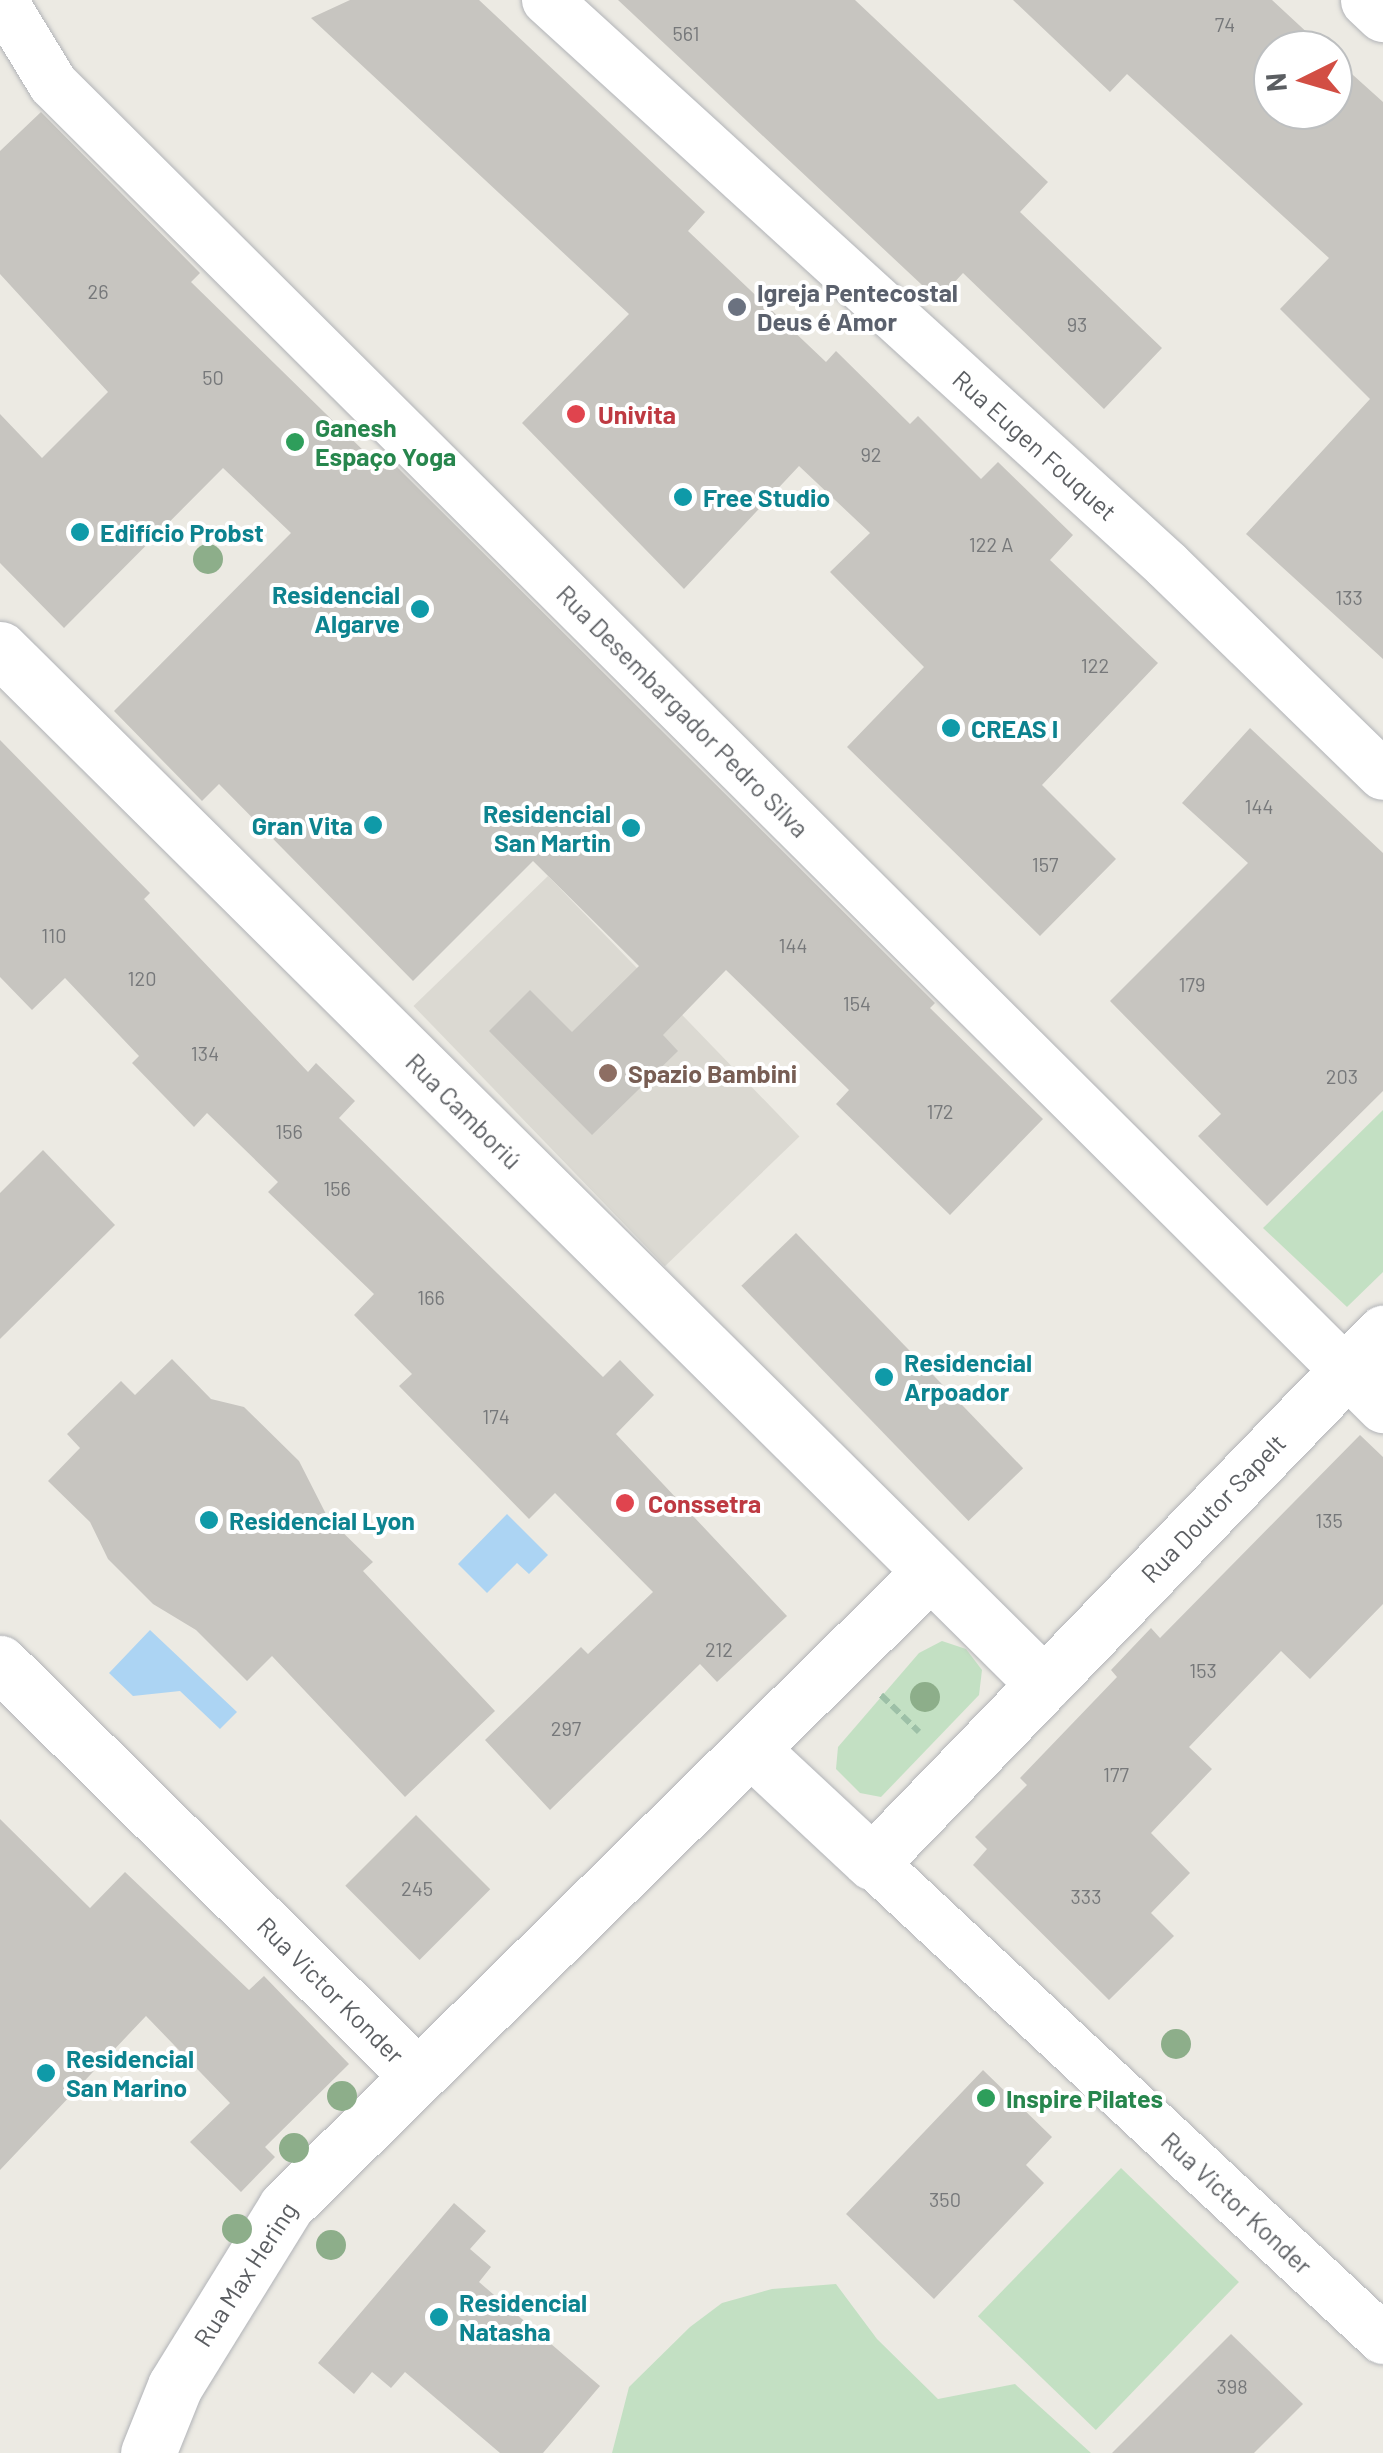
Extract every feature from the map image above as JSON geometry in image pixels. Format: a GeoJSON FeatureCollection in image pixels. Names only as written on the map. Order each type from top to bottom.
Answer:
{"type":"FeatureCollection","features":[{"type":"Feature","properties":{"kind":"street","name":"Rua Desembargador Pedro Silva"},"geometry":{"type":"LineString","coordinates":[[2,0],[52,84],[1370,1370]]}},
{"type":"Feature","properties":{"kind":"street","name":"Rua Eugen Fouquet"},"geometry":{"type":"LineString","coordinates":[[547,0],[1167,566],[1383,775]]}},
{"type":"Feature","properties":{"kind":"street"},"geometry":{"type":"LineString","coordinates":[[1368,0],[1383,14]]}},
{"type":"Feature","properties":{"kind":"street","name":"Rua Camboriú"},"geometry":{"type":"LineString","coordinates":[[0,649],[1044,1684]]}},
{"type":"Feature","properties":{"kind":"street","name":"Rua Doutor Sapelt"},"geometry":{"type":"LineString","coordinates":[[872,1862],[1044,1684],[1370,1370]]}},
{"type":"Feature","properties":{"kind":"street","name":"Rua Victor Konder"},"geometry":{"type":"LineString","coordinates":[[0,1663],[416,2074],[929,1573]]}},
{"type":"Feature","properties":{"kind":"street"},"geometry":{"type":"LineString","coordinates":[[752,1750],[872,1862]]}},
{"type":"Feature","properties":{"kind":"street","name":"Rua Victor Konder"},"geometry":{"type":"LineString","coordinates":[[872,1862],[1383,2340]]}},
{"type":"Feature","properties":{"kind":"street","name":"Rua Max Hering"},"geometry":{"type":"LineString","coordinates":[[148,2453],[175,2386],[286,2206],[416,2074]]}},
{"type":"Feature","properties":{"kind":"path"},"geometry":{"type":"LineString","coordinates":[[842,1658],[960,1770]]}},
{"type":"Feature","properties":{"kind":"shaded area","name":"Spazio Bambini"},"geometry":{"type":"Polygon","coordinates":[[[548,876],[799,1136],[665,1266],[413,1006],[548,876]]]}},
{"type":"Feature","properties":{"kind":"green space"},"geometry":{"type":"Polygon","coordinates":[[[1383,1110],[1383,1272],[1347,1307],[1263,1228],[1383,1110]]]}},
{"type":"Feature","properties":{"kind":"green space"},"geometry":{"type":"Polygon","coordinates":[[[942,1641],[966,1649],[982,1670],[979,1695],[881,1797],[860,1793],[836,1769],[838,1747],[919,1653],[942,1641]]]}},
{"type":"Feature","properties":{"kind":"green space"},"geometry":{"type":"Polygon","coordinates":[[[1121,2168],[1239,2282],[1096,2430],[978,2316],[1121,2168]]]}},
{"type":"Feature","properties":{"kind":"green space"},"geometry":{"type":"Polygon","coordinates":[[[836,2284],[877,2339],[938,2399],[1015,2384],[1091,2453],[612,2453],[629,2387],[690,2327],[722,2303],[772,2289],[836,2284]]]}},
{"type":"Feature","properties":{"kind":"water"},"geometry":{"type":"Polygon","coordinates":[[[507,1514],[548,1555],[529,1574],[517,1563],[487,1593],[458,1564],[507,1514]]]}},
{"type":"Feature","properties":{"kind":"water"},"geometry":{"type":"Polygon","coordinates":[[[150,1630],[237,1712],[220,1729],[180,1691],[133,1696],[109,1673],[150,1630]]]}},
{"type":"Feature","properties":{"kind":"building"},"geometry":{"type":"Polygon","coordinates":[[[350,0],[479,0],[705,212],[688,231],[826,362],[836,351],[910,424],[918,416],[981,479],[998,462],[1073,535],[1050,560],[1158,663],[1042,785],[1116,859],[1040,936],[847,747],[924,667],[830,572],[870,533],[799,466],[684,589],[522,423],[629,314],[311,18],[350,0]]]}},
{"type":"Feature","properties":{"kind":"building"},"geometry":{"type":"Polygon","coordinates":[[[618,0],[855,0],[1048,182],[1020,212],[1162,348],[1104,409],[963,273],[938,300],[618,0]]]}},
{"type":"Feature","properties":{"kind":"building"},"geometry":{"type":"Polygon","coordinates":[[[1013,0],[1272,0],[1304,30],[1253,30],[1253,130],[1353,130],[1353,75],[1383,102],[1383,659],[1246,534],[1370,399],[1280,309],[1329,258],[1127,74],[1110,92],[1013,0]]]}},
{"type":"Feature","properties":{"kind":"building"},"geometry":{"type":"Polygon","coordinates":[[[41,112],[200,273],[191,282],[371,458],[380,450],[935,1003],[930,1008],[1043,1119],[950,1215],[836,1104],[849,1090],[726,970],[663,1035],[678,1051],[592,1135],[489,1031],[530,990],[572,1032],[639,966],[533,861],[413,981],[219,784],[202,801],[114,711],[291,533],[223,468],[64,628],[0,563],[0,414],[42,458],[108,392],[0,274],[0,151],[41,112]]]}},
{"type":"Feature","properties":{"kind":"building"},"geometry":{"type":"Polygon","coordinates":[[[1250,728],[1383,853],[1383,1091],[1267,1206],[1198,1136],[1221,1114],[1110,1001],[1248,863],[1182,803],[1250,728]]]}},
{"type":"Feature","properties":{"kind":"building"},"geometry":{"type":"Polygon","coordinates":[[[0,740],[150,893],[144,899],[308,1072],[316,1063],[355,1101],[339,1118],[603,1377],[620,1360],[654,1395],[616,1434],[787,1616],[717,1682],[700,1664],[550,1810],[485,1740],[581,1647],[588,1654],[653,1592],[555,1493],[529,1519],[399,1386],[412,1374],[354,1315],[374,1294],[268,1192],[278,1182],[207,1113],[194,1127],[132,1063],[139,1056],[65,978],[32,1010],[0,977],[0,740]]]}},
{"type":"Feature","properties":{"kind":"building"},"geometry":{"type":"Polygon","coordinates":[[[43,1150],[115,1225],[0,1339],[0,1193],[43,1150]]]}},
{"type":"Feature","properties":{"kind":"building","name":"Residencial Arpoador"},"geometry":{"type":"Polygon","coordinates":[[[796,1233],[1023,1468],[968,1521],[741,1286],[796,1233]]]}},
{"type":"Feature","properties":{"kind":"building","name":"Residencial Lyon"},"geometry":{"type":"Polygon","coordinates":[[[172,1359],[211,1399],[244,1407],[299,1461],[328,1518],[373,1562],[363,1571],[495,1711],[405,1797],[272,1656],[247,1681],[196,1630],[153,1604],[108,1559],[90,1522],[48,1481],[80,1448],[67,1434],[121,1381],[135,1395],[172,1359]]]}},
{"type":"Feature","properties":{"kind":"building"},"geometry":{"type":"Polygon","coordinates":[[[1360,1435],[1383,1457],[1383,1604],[1310,1679],[1281,1651],[1189,1747],[1212,1769],[1151,1833],[1190,1873],[1151,1913],[1174,1936],[1109,2000],[973,1865],[987,1849],[975,1837],[1027,1785],[1020,1778],[1117,1677],[1111,1670],[1151,1628],[1160,1638],[1360,1435]]]}},
{"type":"Feature","properties":{"kind":"building"},"geometry":{"type":"Polygon","coordinates":[[[416,1815],[490,1889],[420,1960],[345,1886],[416,1815]]]}},
{"type":"Feature","properties":{"kind":"building"},"geometry":{"type":"Polygon","coordinates":[[[0,1819],[90,1908],[125,1872],[249,1990],[264,1976],[349,2064],[265,2147],[275,2157],[241,2192],[190,2142],[230,2103],[146,2016],[0,2170],[0,1819]]]}},
{"type":"Feature","properties":{"kind":"building"},"geometry":{"type":"Polygon","coordinates":[[[983,2070],[1052,2137],[1026,2165],[1044,2183],[934,2299],[846,2214],[983,2070]]]}},
{"type":"Feature","properties":{"kind":"building","name":"Residencial Natasha"},"geometry":{"type":"Polygon","coordinates":[[[454,2203],[486,2231],[470,2249],[491,2267],[479,2282],[600,2386],[543,2453],[500,2453],[405,2372],[391,2388],[372,2372],[354,2394],[318,2363],[454,2203]]]}},
{"type":"Feature","properties":{"kind":"building"},"geometry":{"type":"Polygon","coordinates":[[[1231,2334],[1303,2404],[1254,2453],[1112,2453],[1231,2334]]]}},
{"type":"Feature","properties":{"kind":"place","name":"Igreja Pentecostal Deus é Amor"},"geometry":{"type":"Point","coordinates":[737,307]}},
{"type":"Feature","properties":{"kind":"place","name":"Univita"},"geometry":{"type":"Point","coordinates":[576,414]}},
{"type":"Feature","properties":{"kind":"place","name":"Ganesh Espaço Yoga"},"geometry":{"type":"Point","coordinates":[295,442]}},
{"type":"Feature","properties":{"kind":"place","name":"Free Studio"},"geometry":{"type":"Point","coordinates":[683,497]}},
{"type":"Feature","properties":{"kind":"place","name":"Edifício Probst"},"geometry":{"type":"Point","coordinates":[80,532]}},
{"type":"Feature","properties":{"kind":"place","name":"Residencial Algarve"},"geometry":{"type":"Point","coordinates":[420,609]}},
{"type":"Feature","properties":{"kind":"place","name":"CREAS I"},"geometry":{"type":"Point","coordinates":[951,728]}},
{"type":"Feature","properties":{"kind":"place","name":"Gran Vita"},"geometry":{"type":"Point","coordinates":[373,825]}},
{"type":"Feature","properties":{"kind":"place","name":"Residencial San Martin"},"geometry":{"type":"Point","coordinates":[631,828]}},
{"type":"Feature","properties":{"kind":"place","name":"Spazio Bambini"},"geometry":{"type":"Point","coordinates":[608,1073]}},
{"type":"Feature","properties":{"kind":"place","name":"Residencial Arpoador"},"geometry":{"type":"Point","coordinates":[884,1377]}},
{"type":"Feature","properties":{"kind":"place","name":"Conssetra"},"geometry":{"type":"Point","coordinates":[625,1503]}},
{"type":"Feature","properties":{"kind":"place","name":"Residencial Lyon"},"geometry":{"type":"Point","coordinates":[209,1520]}},
{"type":"Feature","properties":{"kind":"place","name":"Residencial San Marino"},"geometry":{"type":"Point","coordinates":[46,2073]}},
{"type":"Feature","properties":{"kind":"place","name":"Inspire Pilates"},"geometry":{"type":"Point","coordinates":[986,2098]}},
{"type":"Feature","properties":{"kind":"place","name":"Residencial Natasha"},"geometry":{"type":"Point","coordinates":[439,2317]}}]}
